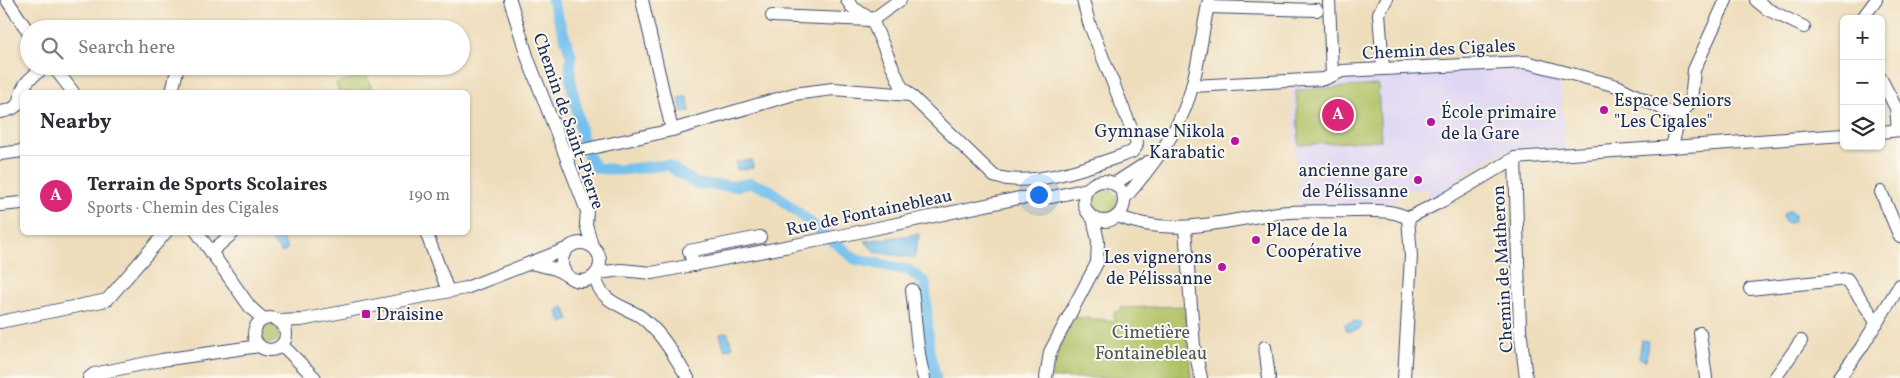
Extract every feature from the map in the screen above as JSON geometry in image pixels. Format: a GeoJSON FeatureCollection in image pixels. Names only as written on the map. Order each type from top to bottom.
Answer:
{"type":"FeatureCollection","features":[{"type":"Feature","properties":{"kind":"street"},"geometry":{"type":"LineString","coordinates":[[7,0],[21,20]]}},
{"type":"Feature","properties":{"kind":"street","name":"Chemin de Saint-Pierre"},"geometry":{"type":"LineString","coordinates":[[510,0],[528,60],[587,211],[586,224],[582,233],[569,247]]}},
{"type":"Feature","properties":{"kind":"street"},"geometry":{"type":"LineString","coordinates":[[642,0],[672,130]]}},
{"type":"Feature","properties":{"kind":"street"},"geometry":{"type":"LineString","coordinates":[[847,0],[852,6],[872,20],[901,86],[994,176],[1008,180],[1025,180],[1092,165],[1132,152],[1136,147],[1137,143],[1089,23],[1083,0]]}},
{"type":"Feature","properties":{"kind":"street"},"geometry":{"type":"LineString","coordinates":[[772,16],[872,20],[900,0]]}},
{"type":"Feature","properties":{"kind":"street"},"geometry":{"type":"LineString","coordinates":[[1329,0],[1332,75]]}},
{"type":"Feature","properties":{"kind":"street"},"geometry":{"type":"LineString","coordinates":[[1383,68],[1380,13],[1386,0]]}},
{"type":"Feature","properties":{"kind":"street"},"geometry":{"type":"LineString","coordinates":[[1672,147],[1679,117],[1691,101],[1694,70],[1726,0]]}},
{"type":"Feature","properties":{"kind":"street"},"geometry":{"type":"LineString","coordinates":[[1756,0],[1767,9],[1804,28]]}},
{"type":"Feature","properties":{"kind":"street"},"geometry":{"type":"LineString","coordinates":[[1865,15],[1876,0]]}},
{"type":"Feature","properties":{"kind":"street"},"geometry":{"type":"LineString","coordinates":[[1098,241],[1123,202],[1162,152],[1181,116],[1192,86],[1208,3],[1317,10]]}},
{"type":"Feature","properties":{"kind":"street","name":"Chemin des Cigales"},"geometry":{"type":"LineString","coordinates":[[1192,86],[1324,79],[1342,71],[1383,68],[1526,62],[1617,86],[1679,117]]}},
{"type":"Feature","properties":{"kind":"street"},"geometry":{"type":"LineString","coordinates":[[23,90],[26,82],[35,75]]}},
{"type":"Feature","properties":{"kind":"street"},"geometry":{"type":"LineString","coordinates":[[60,75],[71,90]]}},
{"type":"Feature","properties":{"kind":"street"},"geometry":{"type":"LineString","coordinates":[[172,90],[176,75]]}},
{"type":"Feature","properties":{"kind":"street"},"geometry":{"type":"LineString","coordinates":[[1885,87],[1896,108],[1899,130],[1885,132]]}},
{"type":"Feature","properties":{"kind":"street"},"geometry":{"type":"LineString","coordinates":[[565,154],[672,130],[794,94],[833,89],[910,95]]}},
{"type":"Feature","properties":{"kind":"street"},"geometry":{"type":"LineString","coordinates":[[0,112],[18,106],[20,100]]}},
{"type":"Feature","properties":{"kind":"street"},"geometry":{"type":"LineString","coordinates":[[1408,218],[1444,200],[1515,158],[1840,135]]}},
{"type":"Feature","properties":{"kind":"street"},"geometry":{"type":"LineString","coordinates":[[0,154],[20,151]]}},
{"type":"Feature","properties":{"kind":"street"},"geometry":{"type":"LineString","coordinates":[[1046,378],[1050,352],[1097,263],[1098,241],[1093,218],[1085,206],[1084,197],[1100,185],[1162,152]]}},
{"type":"Feature","properties":{"kind":"street","name":"Chemin de Matheron"},"geometry":{"type":"LineString","coordinates":[[1515,158],[1520,329],[1526,378]]}},
{"type":"Feature","properties":{"kind":"street"},"geometry":{"type":"LineString","coordinates":[[1092,165],[1097,169],[1100,185]]}},
{"type":"Feature","properties":{"kind":"street"},"geometry":{"type":"LineString","coordinates":[[1100,185],[1121,192],[1123,202],[1139,223]]}},
{"type":"Feature","properties":{"kind":"street","name":"Rue de Fontainebleau"},"geometry":{"type":"LineString","coordinates":[[598,270],[652,272],[830,238],[1019,198],[1052,197],[1100,185]]}},
{"type":"Feature","properties":{"kind":"street"},"geometry":{"type":"LineString","coordinates":[[1881,192],[1900,236]]}},
{"type":"Feature","properties":{"kind":"street","name":"Rue de Fontainebleau"},"geometry":{"type":"LineString","coordinates":[[1052,197],[1077,202],[1085,206]]}},
{"type":"Feature","properties":{"kind":"street"},"geometry":{"type":"LineString","coordinates":[[0,205],[20,202]]}},
{"type":"Feature","properties":{"kind":"street"},"geometry":{"type":"LineString","coordinates":[[1093,218],[1099,220],[1113,218],[1150,227],[1185,228],[1281,213],[1374,211],[1400,213],[1408,218]]}},
{"type":"Feature","properties":{"kind":"street"},"geometry":{"type":"LineString","coordinates":[[1404,378],[1411,256],[1408,218]]}},
{"type":"Feature","properties":{"kind":"street","name":"Chemin de Saint-Pierre"},"geometry":{"type":"LineString","coordinates":[[586,224],[592,246]]}},
{"type":"Feature","properties":{"kind":"street"},"geometry":{"type":"LineString","coordinates":[[1185,228],[1194,346],[1201,378]]}},
{"type":"Feature","properties":{"kind":"street"},"geometry":{"type":"LineString","coordinates":[[0,322],[107,300],[163,235]]}},
{"type":"Feature","properties":{"kind":"street"},"geometry":{"type":"LineString","coordinates":[[199,235],[250,307],[258,332],[273,350],[301,320]]}},
{"type":"Feature","properties":{"kind":"street"},"geometry":{"type":"LineString","coordinates":[[211,252],[231,235]]}},
{"type":"Feature","properties":{"kind":"street"},"geometry":{"type":"LineString","coordinates":[[427,235],[448,292]]}},
{"type":"Feature","properties":{"kind":"street"},"geometry":{"type":"LineString","coordinates":[[694,264],[689,251],[760,237]]}},
{"type":"Feature","properties":{"kind":"street"},"geometry":{"type":"LineString","coordinates":[[89,378],[94,374],[228,349],[258,332],[269,318],[278,321],[301,320],[466,288],[578,243],[592,246],[598,252],[596,286],[605,297],[624,309]]}},
{"type":"Feature","properties":{"kind":"street"},"geometry":{"type":"LineString","coordinates":[[569,247],[561,262],[571,278],[586,281],[598,270]]}},
{"type":"Feature","properties":{"kind":"street"},"geometry":{"type":"LineString","coordinates":[[530,263],[556,269],[603,303],[639,315],[657,332],[688,378]]}},
{"type":"Feature","properties":{"kind":"street"},"geometry":{"type":"LineString","coordinates":[[1750,289],[1848,280],[1877,323]]}},
{"type":"Feature","properties":{"kind":"street"},"geometry":{"type":"LineString","coordinates":[[1839,378],[1862,348],[1900,285]]}},
{"type":"Feature","properties":{"kind":"street"},"geometry":{"type":"LineString","coordinates":[[912,290],[919,361],[924,378]]}},
{"type":"Feature","properties":{"kind":"street"},"geometry":{"type":"LineString","coordinates":[[278,321],[285,329],[284,339],[315,378]]}},
{"type":"Feature","properties":{"kind":"street"},"geometry":{"type":"LineString","coordinates":[[1700,333],[1706,378]]}},
{"type":"Feature","properties":{"kind":"street"},"geometry":{"type":"LineString","coordinates":[[1775,378],[1801,341]]}},
{"type":"Feature","properties":{"kind":"street"},"geometry":{"type":"LineString","coordinates":[[1266,347],[1270,378]]}},
{"type":"Feature","properties":{"kind":"shaded area","name":"École primaire de la Gare"},"geometry":{"type":"Polygon","coordinates":[[[1480,70],[1516,72],[1560,81],[1565,148],[1510,151],[1499,154],[1465,173],[1448,192],[1430,200],[1428,189],[1408,190],[1387,207],[1299,209],[1292,87],[1326,85],[1340,77],[1480,70]]]}},
{"type":"Feature","properties":{"kind":"green space"},"geometry":{"type":"Polygon","coordinates":[[[361,75],[367,75],[372,90],[338,90],[336,84],[361,75]]]}},
{"type":"Feature","properties":{"kind":"green space"},"geometry":{"type":"Polygon","coordinates":[[[1378,85],[1381,140],[1299,145],[1296,90],[1378,85]]]}},
{"type":"Feature","properties":{"kind":"green space"},"geometry":{"type":"Polygon","coordinates":[[[1104,188],[1113,192],[1117,201],[1113,210],[1104,214],[1095,210],[1091,201],[1095,192],[1104,188]]]}},
{"type":"Feature","properties":{"kind":"green space","name":"Cimetière Fontainebleau"},"geometry":{"type":"Polygon","coordinates":[[[1184,306],[1191,378],[1051,378],[1059,347],[1075,317],[1114,321],[1114,312],[1120,311],[1120,308],[1184,306]]]}},
{"type":"Feature","properties":{"kind":"green space"},"geometry":{"type":"Polygon","coordinates":[[[270,325],[276,328],[279,334],[276,340],[270,343],[264,340],[261,334],[264,328],[270,325]]]}},
{"type":"Feature","properties":{"kind":"water"},"geometry":{"type":"Polygon","coordinates":[[[687,96],[690,111],[682,112],[679,98],[687,96]]]}},
{"type":"Feature","properties":{"kind":"water"},"geometry":{"type":"Polygon","coordinates":[[[752,160],[753,168],[737,170],[736,162],[752,160]]]}},
{"type":"Feature","properties":{"kind":"water"},"geometry":{"type":"Polygon","coordinates":[[[1789,211],[1795,217],[1789,223],[1783,217],[1789,211]]]}},
{"type":"Feature","properties":{"kind":"water"},"geometry":{"type":"Polygon","coordinates":[[[919,234],[914,258],[875,252],[865,241],[919,234]]]}},
{"type":"Feature","properties":{"kind":"water"},"geometry":{"type":"Polygon","coordinates":[[[280,235],[288,248],[282,253],[272,242],[280,235]]]}},
{"type":"Feature","properties":{"kind":"water"},"geometry":{"type":"Polygon","coordinates":[[[564,307],[569,320],[562,323],[557,311],[564,307]]]}},
{"type":"Feature","properties":{"kind":"water"},"geometry":{"type":"Polygon","coordinates":[[[1358,321],[1361,324],[1360,329],[1347,332],[1345,324],[1358,321]]]}},
{"type":"Feature","properties":{"kind":"water"},"geometry":{"type":"Polygon","coordinates":[[[727,332],[733,347],[725,350],[720,334],[727,332]]]}},
{"type":"Feature","properties":{"kind":"water"},"geometry":{"type":"Polygon","coordinates":[[[1642,340],[1648,341],[1646,360],[1639,358],[1642,340]]]}},
{"type":"Feature","properties":{"kind":"waterway"},"geometry":{"type":"LineString","coordinates":[[552,0],[571,55],[570,76],[583,142]]}},
{"type":"Feature","properties":{"kind":"waterway"},"geometry":{"type":"LineString","coordinates":[[588,156],[596,168],[619,170],[667,165],[697,184],[735,186],[751,183],[770,190],[855,259],[908,270],[925,282],[929,352],[936,378]]}},
{"type":"Feature","properties":{"kind":"place","name":"Espace Seniors \"Les Cigales\""},"geometry":{"type":"Point","coordinates":[1604,110]}},
{"type":"Feature","properties":{"kind":"place","name":"Terrain de Sports Scolaires"},"geometry":{"type":"Point","coordinates":[1338,115]}},
{"type":"Feature","properties":{"kind":"place","name":"École primaire de la Gare"},"geometry":{"type":"Point","coordinates":[1431,122]}},
{"type":"Feature","properties":{"kind":"place","name":"Gymnase Nikola Karabatic"},"geometry":{"type":"Point","coordinates":[1235,141]}},
{"type":"Feature","properties":{"kind":"place","name":"ancienne gare de Pélissanne"},"geometry":{"type":"Point","coordinates":[1418,180]}},
{"type":"Feature","properties":{"kind":"place","name":"Place de la Coopérative"},"geometry":{"type":"Point","coordinates":[1256,240]}},
{"type":"Feature","properties":{"kind":"place","name":"Les vignerons de Pélissanne"},"geometry":{"type":"Point","coordinates":[1222,267]}},
{"type":"Feature","properties":{"kind":"place","name":"Draisine"},"geometry":{"type":"Point","coordinates":[366,314]}}]}
